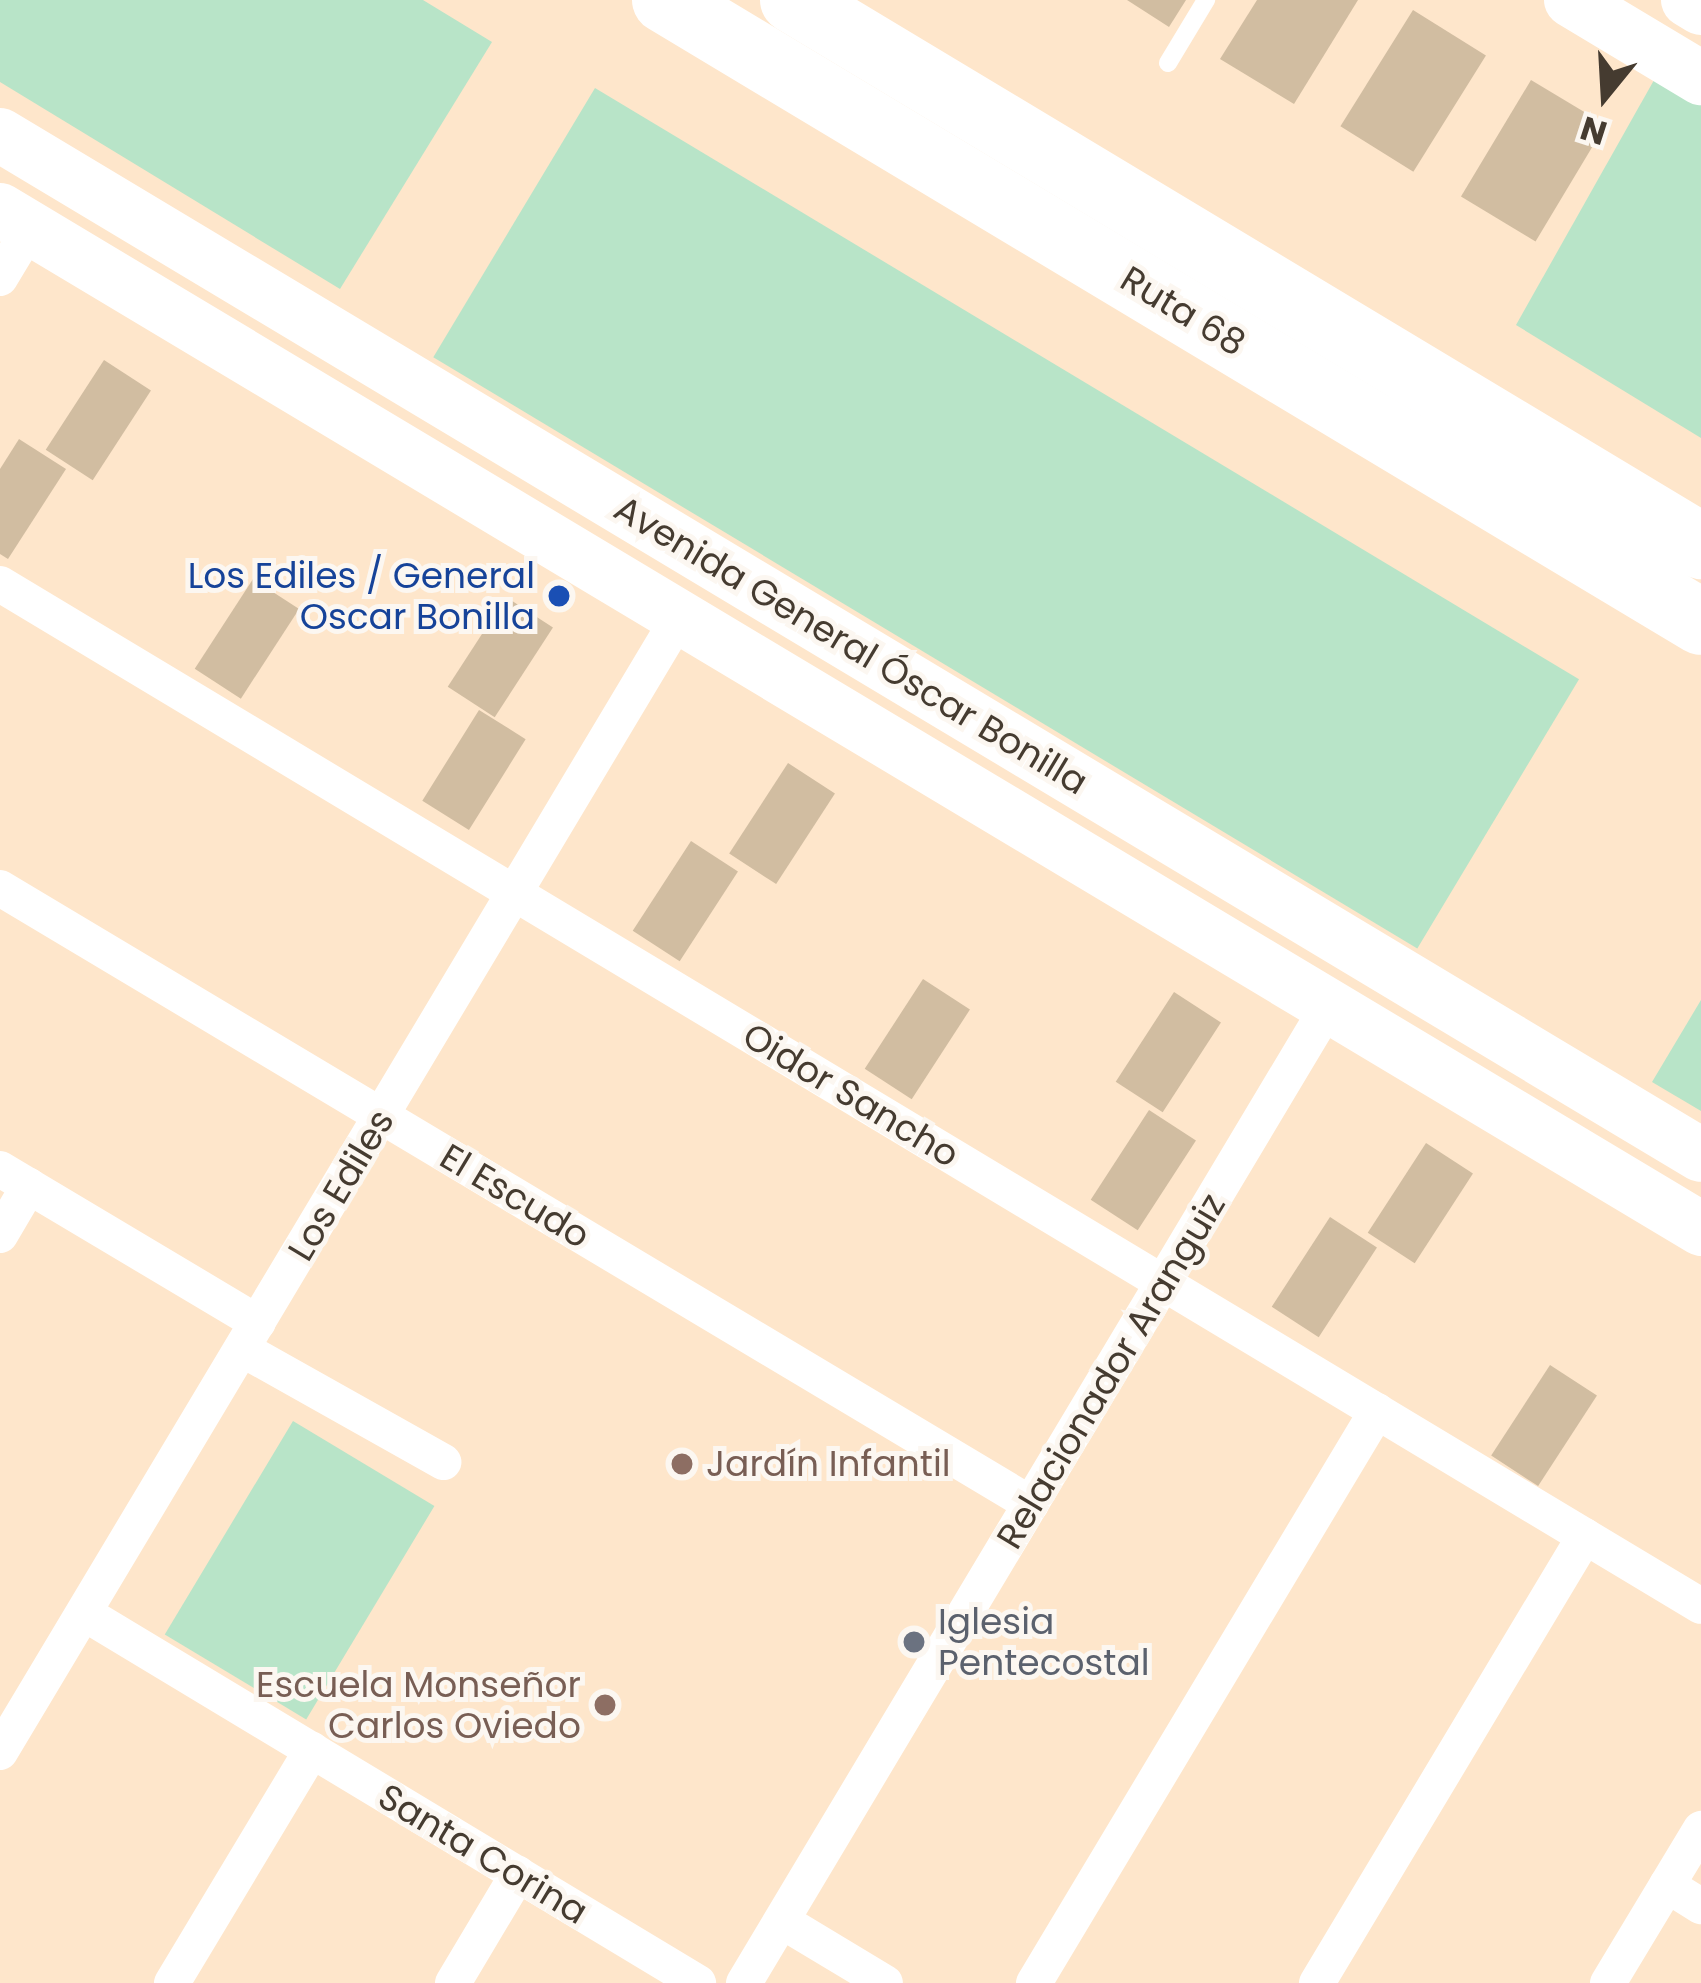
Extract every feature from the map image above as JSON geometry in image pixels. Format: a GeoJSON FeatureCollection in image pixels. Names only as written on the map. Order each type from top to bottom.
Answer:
{"type":"FeatureCollection","features":[{"type":"Feature","properties":{"kind":"highway","name":"Ruta 68"},"geometry":{"type":"LineString","coordinates":[[664,0],[1701,622]]}},
{"type":"Feature","properties":{"kind":"highway","name":"Ruta 68"},"geometry":{"type":"LineString","coordinates":[[793,0],[1701,546]]}},
{"type":"Feature","properties":{"kind":"highway"},"geometry":{"type":"LineString","coordinates":[[866,0],[991,89],[1117,195]]}},
{"type":"Feature","properties":{"kind":"main road"},"geometry":{"type":"LineString","coordinates":[[1571,0],[1701,78]]}},
{"type":"Feature","properties":{"kind":"main road"},"geometry":{"type":"LineString","coordinates":[[1688,0],[1701,8]]}},
{"type":"Feature","properties":{"kind":"main road","name":"Avenida General Óscar Bonilla"},"geometry":{"type":"LineString","coordinates":[[0,135],[1701,1154]]}},
{"type":"Feature","properties":{"kind":"main road","name":"Avenida General Óscar Bonilla"},"geometry":{"type":"LineString","coordinates":[[15,219],[1701,1229]]}},
{"type":"Feature","properties":{"kind":"street"},"geometry":{"type":"LineString","coordinates":[[0,278],[15,219]]}},
{"type":"Feature","properties":{"kind":"street","name":"Oidor Sancho"},"geometry":{"type":"LineString","coordinates":[[0,584],[1701,1606]]}},
{"type":"Feature","properties":{"kind":"street","name":"Los Ediles"},"geometry":{"type":"LineString","coordinates":[[0,1752],[680,616]]}},
{"type":"Feature","properties":{"kind":"street","name":"El Escudo"},"geometry":{"type":"LineString","coordinates":[[0,888],[1031,1504]]}},
{"type":"Feature","properties":{"kind":"street","name":"Relacionador Aranguiz"},"geometry":{"type":"LineString","coordinates":[[744,1983],[1329,1006]]}},
{"type":"Feature","properties":{"kind":"street"},"geometry":{"type":"LineString","coordinates":[[0,1235],[15,1178],[442,1462]]}},
{"type":"Feature","properties":{"kind":"street"},"geometry":{"type":"LineString","coordinates":[[1034,1983],[1377,1411]]}},
{"type":"Feature","properties":{"kind":"street"},"geometry":{"type":"LineString","coordinates":[[1317,1983],[1585,1536]]}},
{"type":"Feature","properties":{"kind":"street","name":"Santa Corina"},"geometry":{"type":"LineString","coordinates":[[84,1612],[698,1983]]}},
{"type":"Feature","properties":{"kind":"street"},"geometry":{"type":"LineString","coordinates":[[172,1983],[311,1750]]}},
{"type":"Feature","properties":{"kind":"street"},"geometry":{"type":"LineString","coordinates":[[1609,1983],[1701,1829]]}},
{"type":"Feature","properties":{"kind":"street"},"geometry":{"type":"LineString","coordinates":[[453,1983],[518,1874]]}},
{"type":"Feature","properties":{"kind":"street"},"geometry":{"type":"LineString","coordinates":[[1667,1886],[1701,1906]]}},
{"type":"Feature","properties":{"kind":"street"},"geometry":{"type":"LineString","coordinates":[[782,1921],[885,1983]]}},
{"type":"Feature","properties":{"kind":"lane"},"geometry":{"type":"LineString","coordinates":[[1168,63],[1205,0]]}},
{"type":"Feature","properties":{"kind":"green space"},"geometry":{"type":"Polygon","coordinates":[[[0,0],[423,0],[492,42],[340,289],[0,82],[0,0]]]}},
{"type":"Feature","properties":{"kind":"green space"},"geometry":{"type":"Polygon","coordinates":[[[1658,73],[1701,100],[1701,438],[1516,325],[1658,73]]]}},
{"type":"Feature","properties":{"kind":"green space"},"geometry":{"type":"Polygon","coordinates":[[[595,88],[1579,679],[1417,948],[433,357],[595,88]]]}},
{"type":"Feature","properties":{"kind":"green space"},"geometry":{"type":"Polygon","coordinates":[[[1701,1000],[1701,1111],[1652,1082],[1701,1000]]]}},
{"type":"Feature","properties":{"kind":"green space"},"geometry":{"type":"Polygon","coordinates":[[[293,1421],[434,1506],[306,1719],[165,1634],[293,1421]]]}},
{"type":"Feature","properties":{"kind":"building"},"geometry":{"type":"Polygon","coordinates":[[[1127,0],[1186,0],[1169,27],[1127,0]]]}},
{"type":"Feature","properties":{"kind":"building"},"geometry":{"type":"Polygon","coordinates":[[[1257,0],[1358,0],[1294,104],[1220,59],[1257,0]]]}},
{"type":"Feature","properties":{"kind":"building"},"geometry":{"type":"Polygon","coordinates":[[[1413,10],[1486,56],[1413,172],[1340,126],[1413,10]]]}},
{"type":"Feature","properties":{"kind":"building"},"geometry":{"type":"Polygon","coordinates":[[[1531,80],[1606,125],[1536,241],[1461,197],[1531,80]]]}},
{"type":"Feature","properties":{"kind":"building"},"geometry":{"type":"Polygon","coordinates":[[[104,360],[151,390],[93,480],[46,450],[104,360]]]}},
{"type":"Feature","properties":{"kind":"building"},"geometry":{"type":"Polygon","coordinates":[[[19,439],[66,469],[8,559],[0,554],[0,469],[19,439]]]}},
{"type":"Feature","properties":{"kind":"building"},"geometry":{"type":"Polygon","coordinates":[[[253,579],[299,609],[241,699],[195,669],[253,579]]]}},
{"type":"Feature","properties":{"kind":"building"},"geometry":{"type":"Polygon","coordinates":[[[506,597],[553,627],[495,717],[448,687],[506,597]]]}},
{"type":"Feature","properties":{"kind":"building"},"geometry":{"type":"Polygon","coordinates":[[[479,710],[526,739],[469,830],[422,801],[479,710]]]}},
{"type":"Feature","properties":{"kind":"building"},"geometry":{"type":"Polygon","coordinates":[[[788,763],[835,793],[776,884],[729,854],[788,763]]]}},
{"type":"Feature","properties":{"kind":"building"},"geometry":{"type":"Polygon","coordinates":[[[691,841],[738,871],[680,961],[633,931],[691,841]]]}},
{"type":"Feature","properties":{"kind":"building"},"geometry":{"type":"Polygon","coordinates":[[[923,979],[970,1009],[912,1099],[865,1069],[923,979]]]}},
{"type":"Feature","properties":{"kind":"building"},"geometry":{"type":"Polygon","coordinates":[[[1174,992],[1221,1022],[1163,1112],[1116,1082],[1174,992]]]}},
{"type":"Feature","properties":{"kind":"building"},"geometry":{"type":"Polygon","coordinates":[[[1149,1110],[1196,1140],[1138,1230],[1091,1200],[1149,1110]]]}},
{"type":"Feature","properties":{"kind":"building"},"geometry":{"type":"Polygon","coordinates":[[[1426,1143],[1473,1173],[1415,1263],[1368,1233],[1426,1143]]]}},
{"type":"Feature","properties":{"kind":"building"},"geometry":{"type":"Polygon","coordinates":[[[1330,1217],[1377,1247],[1319,1337],[1272,1307],[1330,1217]]]}},
{"type":"Feature","properties":{"kind":"building"},"geometry":{"type":"Polygon","coordinates":[[[1550,1365],[1597,1395],[1538,1486],[1491,1456],[1550,1365]]]}},
{"type":"Feature","properties":{"kind":"place","name":"Los Ediles / General Oscar Bonilla"},"geometry":{"type":"Point","coordinates":[559,596]}},
{"type":"Feature","properties":{"kind":"place","name":"Jardín Infantil"},"geometry":{"type":"Point","coordinates":[682,1464]}},
{"type":"Feature","properties":{"kind":"place","name":"Iglesia Pentecostal"},"geometry":{"type":"Point","coordinates":[914,1642]}},
{"type":"Feature","properties":{"kind":"place","name":"Escuela Monseñor Carlos Oviedo"},"geometry":{"type":"Point","coordinates":[605,1705]}}]}
